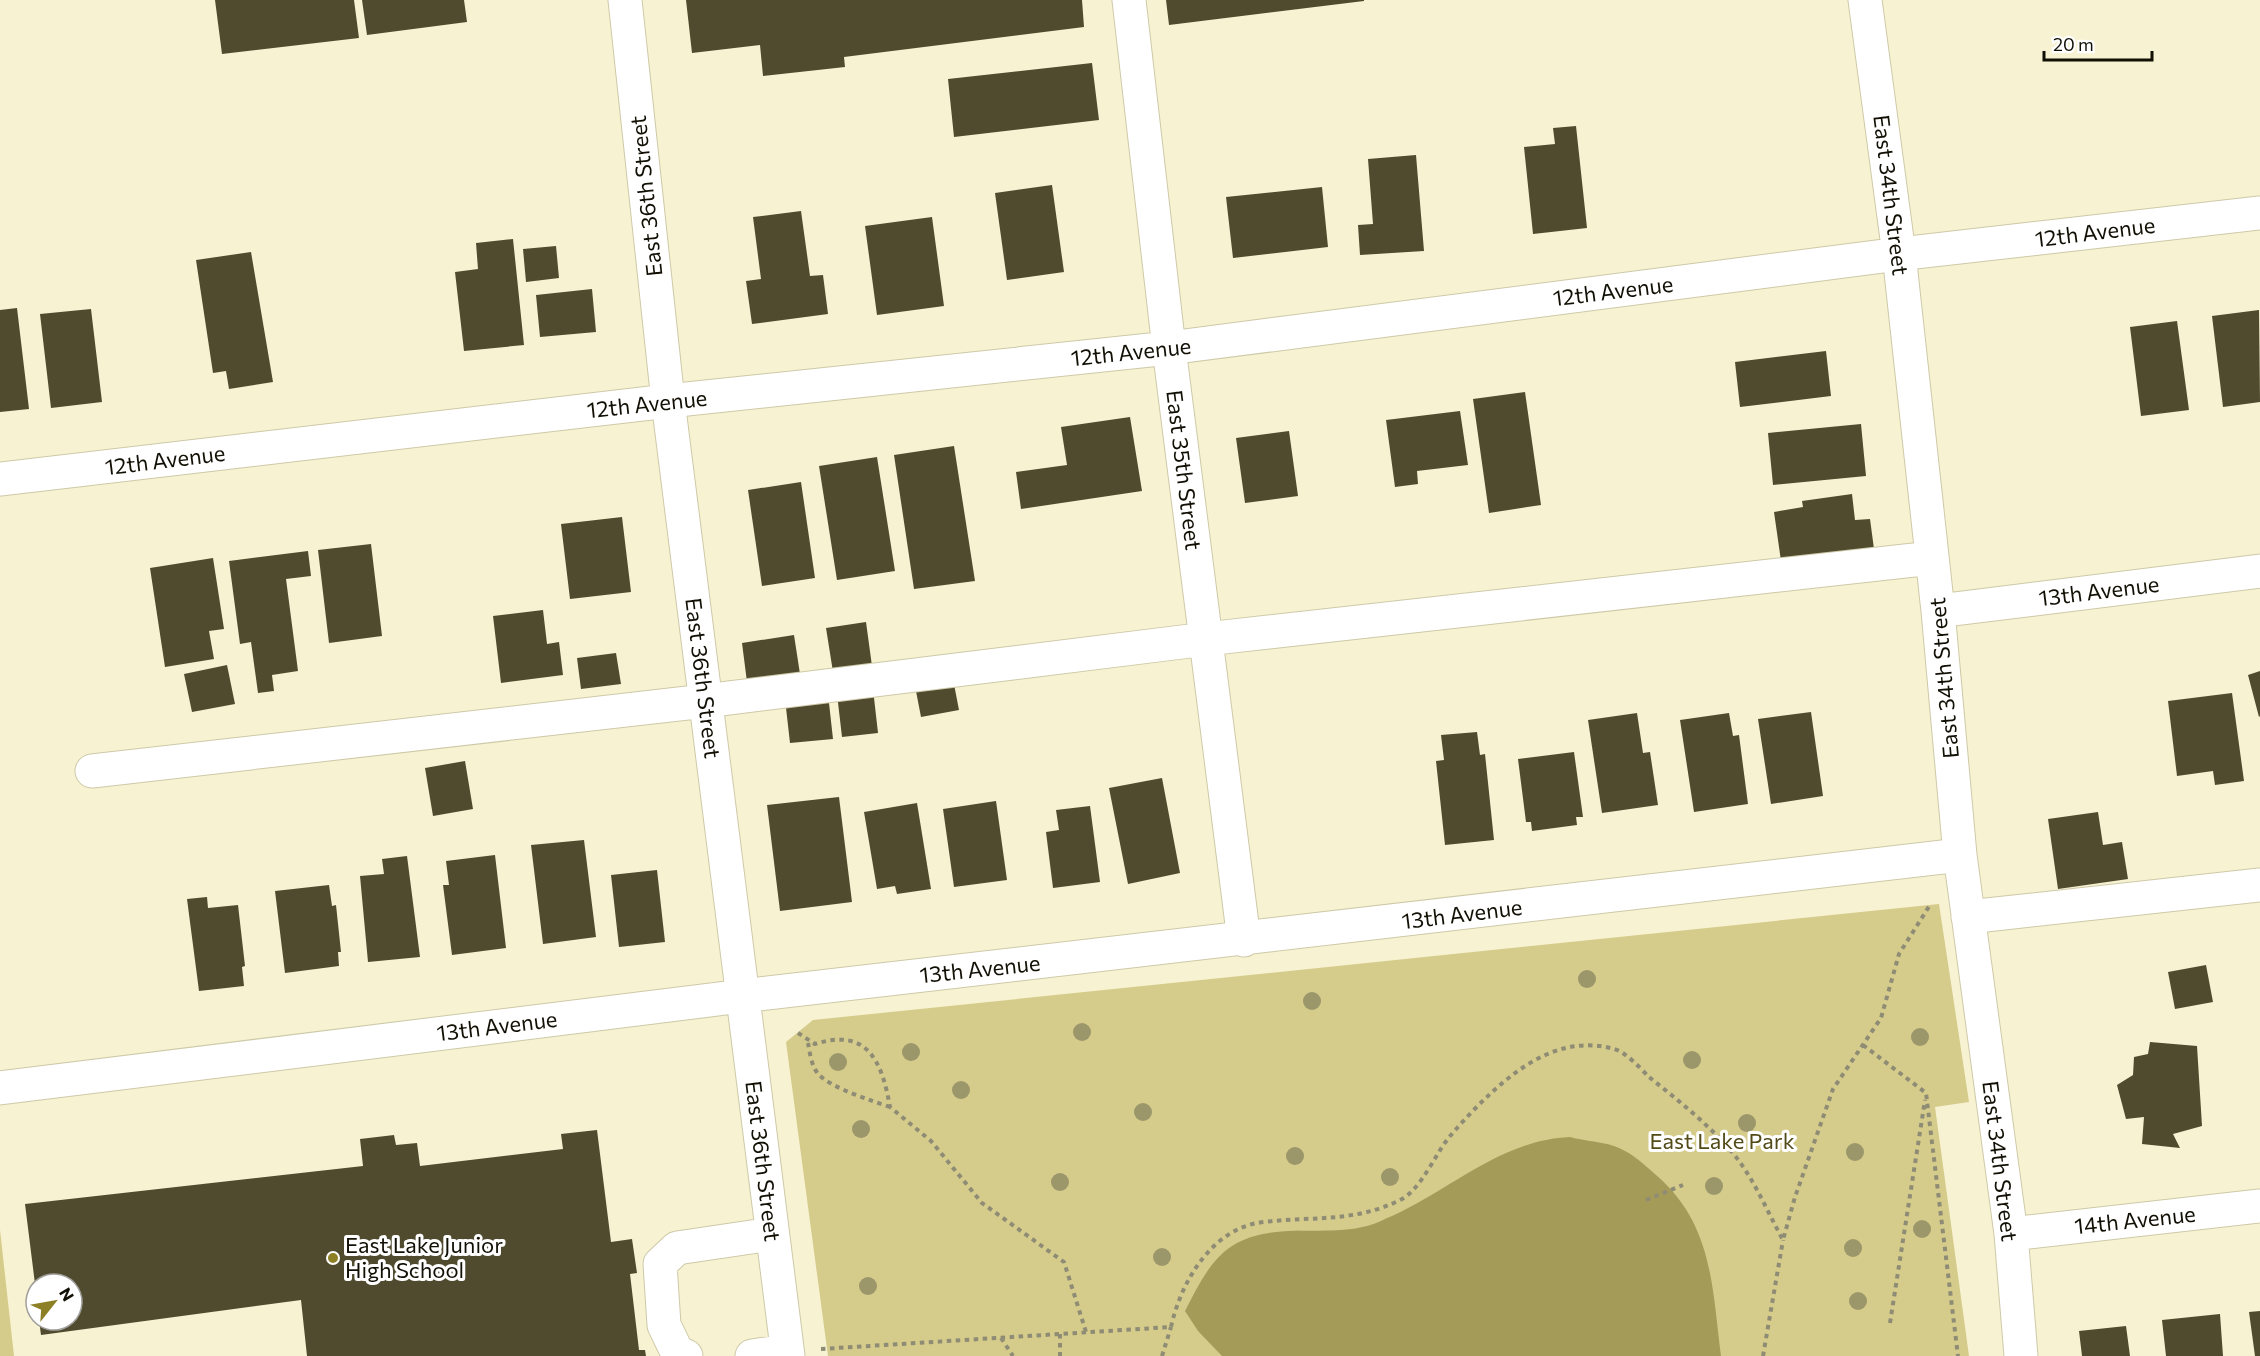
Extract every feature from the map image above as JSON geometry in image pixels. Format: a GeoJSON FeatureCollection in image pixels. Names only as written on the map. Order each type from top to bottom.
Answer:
{"type":"FeatureCollection","features":[{"type":"Feature","properties":{"kind":"street","name":"East 36th Street"},"geometry":{"type":"LineString","coordinates":[[625,0],[705,701],[788,1354]]}},
{"type":"Feature","properties":{"kind":"street","name":"East 35th Street"},"geometry":{"type":"LineString","coordinates":[[1129,0],[1169,348],[1244,940]]}},
{"type":"Feature","properties":{"kind":"street","name":"East 34th Street"},"geometry":{"type":"LineString","coordinates":[[1865,0],[1899,254],[1938,611],[1960,855],[2011,1234],[2021,1356]]}},
{"type":"Feature","properties":{"kind":"street","name":"12th Avenue"},"geometry":{"type":"LineString","coordinates":[[0,479],[669,401],[1169,348],[1899,254],[2260,213]]}},
{"type":"Feature","properties":{"kind":"street"},"geometry":{"type":"LineString","coordinates":[[92,771],[705,701],[1206,639],[1932,558]]}},
{"type":"Feature","properties":{"kind":"street","name":"13th Avenue"},"geometry":{"type":"LineString","coordinates":[[1938,611],[2260,571]]}},
{"type":"Feature","properties":{"kind":"street","name":"13th Avenue"},"geometry":{"type":"LineString","coordinates":[[0,1088],[742,996],[1244,940],[1960,855]]}},
{"type":"Feature","properties":{"kind":"street"},"geometry":{"type":"LineString","coordinates":[[1968,917],[2260,885]]}},
{"type":"Feature","properties":{"kind":"street","name":"14th Avenue"},"geometry":{"type":"LineString","coordinates":[[2011,1234],[2260,1206]]}},
{"type":"Feature","properties":{"kind":"street"},"geometry":{"type":"LineString","coordinates":[[686,1356],[676,1352],[664,1325],[660,1264],[677,1248],[772,1234]]}},
{"type":"Feature","properties":{"kind":"street"},"geometry":{"type":"LineString","coordinates":[[752,1356],[788,1354]]}},
{"type":"Feature","properties":{"kind":"path"},"geometry":{"type":"LineString","coordinates":[[1763,1356],[1784,1240],[1795,1197],[1833,1089],[1881,1018],[1899,954],[1931,904]]}},
{"type":"Feature","properties":{"kind":"path"},"geometry":{"type":"LineString","coordinates":[[798,1033],[808,1042],[815,1044],[827,1041],[848,1041],[873,1053],[884,1076],[890,1107]]}},
{"type":"Feature","properties":{"kind":"path"},"geometry":{"type":"LineString","coordinates":[[808,1042],[812,1063],[819,1075],[856,1095],[890,1107],[931,1141],[982,1203],[1064,1262],[1086,1332]]}},
{"type":"Feature","properties":{"kind":"path"},"geometry":{"type":"LineString","coordinates":[[1162,1356],[1177,1299],[1194,1269],[1216,1243],[1243,1227],[1262,1222],[1346,1218],[1404,1198],[1428,1170],[1450,1136],[1489,1095],[1532,1060],[1569,1046],[1585,1044],[1617,1049],[1690,1111],[1737,1157],[1784,1240]]}},
{"type":"Feature","properties":{"kind":"path"},"geometry":{"type":"LineString","coordinates":[[1863,1045],[1926,1093],[1958,1356]]}},
{"type":"Feature","properties":{"kind":"path"},"geometry":{"type":"LineString","coordinates":[[1890,1323],[1926,1093]]}},
{"type":"Feature","properties":{"kind":"path"},"geometry":{"type":"LineString","coordinates":[[1646,1200],[1683,1185]]}},
{"type":"Feature","properties":{"kind":"path"},"geometry":{"type":"LineString","coordinates":[[788,1354],[1000,1337],[1171,1327]]}},
{"type":"Feature","properties":{"kind":"path"},"geometry":{"type":"LineString","coordinates":[[1060,1334],[1060,1356]]}},
{"type":"Feature","properties":{"kind":"path"},"geometry":{"type":"LineString","coordinates":[[1000,1337],[1013,1356]]}},
{"type":"Feature","properties":{"kind":"green space","name":"East Lake Park"},"geometry":{"type":"Polygon","coordinates":[[[1939,904],[1969,1102],[1935,1107],[1969,1356],[828,1356],[786,1042],[813,1020],[1939,904]]]}},
{"type":"Feature","properties":{"kind":"green space"},"geometry":{"type":"Polygon","coordinates":[[[0,1230],[14,1356],[0,1356],[0,1230]]]}},
{"type":"Feature","properties":{"kind":"shaded area"},"geometry":{"type":"Polygon","coordinates":[[[1570,1137],[1608,1144],[1629,1153],[1652,1171],[1675,1194],[1689,1214],[1699,1236],[1712,1281],[1721,1356],[1222,1356],[1198,1331],[1185,1311],[1200,1282],[1213,1264],[1237,1243],[1268,1233],[1351,1229],[1370,1225],[1414,1205],[1499,1156],[1545,1140],[1570,1137]]]}},
{"type":"Feature","properties":{"kind":"building"},"geometry":{"type":"Polygon","coordinates":[[[215,0],[354,0],[359,38],[222,54],[215,0]]]}},
{"type":"Feature","properties":{"kind":"building"},"geometry":{"type":"Polygon","coordinates":[[[362,0],[464,0],[467,22],[367,35],[362,0]]]}},
{"type":"Feature","properties":{"kind":"building"},"geometry":{"type":"Polygon","coordinates":[[[686,0],[1082,0],[1084,27],[844,57],[845,67],[763,76],[760,45],[692,53],[686,0]]]}},
{"type":"Feature","properties":{"kind":"building"},"geometry":{"type":"Polygon","coordinates":[[[1166,0],[1364,0],[1364,1],[1169,25],[1166,0]]]}},
{"type":"Feature","properties":{"kind":"building"},"geometry":{"type":"Polygon","coordinates":[[[1092,63],[1099,120],[954,137],[948,79],[1092,63]]]}},
{"type":"Feature","properties":{"kind":"building"},"geometry":{"type":"Polygon","coordinates":[[[1576,126],[1587,228],[1533,234],[1524,147],[1555,144],[1553,128],[1576,126]]]}},
{"type":"Feature","properties":{"kind":"building"},"geometry":{"type":"Polygon","coordinates":[[[1416,155],[1424,251],[1360,255],[1358,225],[1373,224],[1368,159],[1416,155]]]}},
{"type":"Feature","properties":{"kind":"building"},"geometry":{"type":"Polygon","coordinates":[[[1052,185],[1064,272],[1007,280],[995,193],[1052,185]]]}},
{"type":"Feature","properties":{"kind":"building"},"geometry":{"type":"Polygon","coordinates":[[[1322,187],[1328,247],[1233,258],[1226,197],[1322,187]]]}},
{"type":"Feature","properties":{"kind":"building"},"geometry":{"type":"Polygon","coordinates":[[[801,211],[810,276],[823,275],[828,314],[752,324],[746,281],[761,279],[753,217],[801,211]]]}},
{"type":"Feature","properties":{"kind":"building"},"geometry":{"type":"Polygon","coordinates":[[[932,217],[944,306],[877,315],[865,226],[932,217]]]}},
{"type":"Feature","properties":{"kind":"building"},"geometry":{"type":"Polygon","coordinates":[[[513,239],[524,345],[464,351],[455,272],[478,269],[476,243],[513,239]]]}},
{"type":"Feature","properties":{"kind":"building"},"geometry":{"type":"Polygon","coordinates":[[[556,246],[559,278],[526,282],[523,249],[556,246]]]}},
{"type":"Feature","properties":{"kind":"building"},"geometry":{"type":"Polygon","coordinates":[[[251,252],[273,382],[229,389],[226,371],[213,373],[196,260],[251,252]]]}},
{"type":"Feature","properties":{"kind":"building"},"geometry":{"type":"Polygon","coordinates":[[[592,289],[596,332],[540,337],[536,295],[592,289]]]}},
{"type":"Feature","properties":{"kind":"building"},"geometry":{"type":"Polygon","coordinates":[[[17,308],[29,409],[0,412],[0,310],[17,308]]]}},
{"type":"Feature","properties":{"kind":"building"},"geometry":{"type":"Polygon","coordinates":[[[91,309],[102,402],[51,408],[40,314],[91,309]]]}},
{"type":"Feature","properties":{"kind":"building"},"geometry":{"type":"Polygon","coordinates":[[[2259,310],[2260,402],[2223,407],[2212,316],[2259,310]]]}},
{"type":"Feature","properties":{"kind":"building"},"geometry":{"type":"Polygon","coordinates":[[[2177,321],[2189,410],[2141,416],[2130,327],[2177,321]]]}},
{"type":"Feature","properties":{"kind":"building"},"geometry":{"type":"Polygon","coordinates":[[[1826,351],[1831,396],[1740,407],[1735,362],[1826,351]]]}},
{"type":"Feature","properties":{"kind":"building"},"geometry":{"type":"Polygon","coordinates":[[[1525,392],[1541,505],[1489,513],[1473,399],[1525,392]]]}},
{"type":"Feature","properties":{"kind":"building"},"geometry":{"type":"Polygon","coordinates":[[[1460,411],[1468,465],[1417,471],[1418,484],[1395,487],[1386,420],[1460,411]]]}},
{"type":"Feature","properties":{"kind":"building"},"geometry":{"type":"Polygon","coordinates":[[[1130,417],[1142,491],[1021,509],[1016,472],[1067,465],[1061,427],[1130,417]]]}},
{"type":"Feature","properties":{"kind":"building"},"geometry":{"type":"Polygon","coordinates":[[[1861,424],[1866,476],[1773,485],[1768,433],[1861,424]]]}},
{"type":"Feature","properties":{"kind":"building"},"geometry":{"type":"Polygon","coordinates":[[[1289,431],[1298,496],[1245,503],[1236,438],[1289,431]]]}},
{"type":"Feature","properties":{"kind":"building"},"geometry":{"type":"Polygon","coordinates":[[[954,446],[975,581],[914,589],[894,455],[954,446]]]}},
{"type":"Feature","properties":{"kind":"building"},"geometry":{"type":"Polygon","coordinates":[[[877,457],[895,571],[837,580],[819,466],[877,457]]]}},
{"type":"Feature","properties":{"kind":"building"},"geometry":{"type":"Polygon","coordinates":[[[801,482],[815,578],[762,586],[748,490],[801,482]]]}},
{"type":"Feature","properties":{"kind":"building"},"geometry":{"type":"Polygon","coordinates":[[[1852,494],[1855,520],[1870,519],[1874,549],[1781,561],[1774,512],[1803,507],[1802,501],[1852,494]]]}},
{"type":"Feature","properties":{"kind":"building"},"geometry":{"type":"Polygon","coordinates":[[[622,517],[631,592],[570,599],[561,524],[622,517]]]}},
{"type":"Feature","properties":{"kind":"building"},"geometry":{"type":"Polygon","coordinates":[[[371,544],[382,636],[329,643],[318,550],[371,544]]]}},
{"type":"Feature","properties":{"kind":"building"},"geometry":{"type":"Polygon","coordinates":[[[308,551],[311,576],[286,579],[298,671],[272,675],[274,691],[258,693],[251,642],[240,644],[229,561],[308,551]]]}},
{"type":"Feature","properties":{"kind":"building"},"geometry":{"type":"Polygon","coordinates":[[[213,558],[224,629],[209,631],[214,659],[165,667],[150,568],[213,558]]]}},
{"type":"Feature","properties":{"kind":"building"},"geometry":{"type":"Polygon","coordinates":[[[543,610],[547,644],[559,642],[563,675],[501,683],[493,616],[543,610]]]}},
{"type":"Feature","properties":{"kind":"building"},"geometry":{"type":"Polygon","coordinates":[[[866,622],[872,666],[833,672],[826,628],[866,622]]]}},
{"type":"Feature","properties":{"kind":"building"},"geometry":{"type":"Polygon","coordinates":[[[794,635],[800,674],[747,682],[742,643],[794,635]]]}},
{"type":"Feature","properties":{"kind":"building"},"geometry":{"type":"Polygon","coordinates":[[[616,653],[621,684],[581,689],[577,658],[616,653]]]}},
{"type":"Feature","properties":{"kind":"building"},"geometry":{"type":"Polygon","coordinates":[[[227,665],[235,704],[192,712],[184,674],[227,665]]]}},
{"type":"Feature","properties":{"kind":"building"},"geometry":{"type":"Polygon","coordinates":[[[2260,671],[2260,716],[2259,717],[2248,675],[2260,671]]]}},
{"type":"Feature","properties":{"kind":"building"},"geometry":{"type":"Polygon","coordinates":[[[953,679],[959,710],[921,717],[915,686],[953,679]]]}},
{"type":"Feature","properties":{"kind":"building"},"geometry":{"type":"Polygon","coordinates":[[[873,689],[878,733],[842,737],[837,694],[873,689]]]}},
{"type":"Feature","properties":{"kind":"building"},"geometry":{"type":"Polygon","coordinates":[[[2232,693],[2244,781],[2215,785],[2213,771],[2177,776],[2168,701],[2232,693]]]}},
{"type":"Feature","properties":{"kind":"building"},"geometry":{"type":"Polygon","coordinates":[[[828,694],[833,739],[790,743],[785,699],[828,694]]]}},
{"type":"Feature","properties":{"kind":"building"},"geometry":{"type":"Polygon","coordinates":[[[1811,712],[1823,796],[1771,804],[1758,719],[1811,712]]]}},
{"type":"Feature","properties":{"kind":"building"},"geometry":{"type":"Polygon","coordinates":[[[1637,713],[1643,753],[1650,752],[1658,805],[1602,813],[1588,720],[1637,713]]]}},
{"type":"Feature","properties":{"kind":"building"},"geometry":{"type":"Polygon","coordinates":[[[1729,713],[1733,736],[1739,735],[1748,804],[1694,812],[1680,720],[1729,713]]]}},
{"type":"Feature","properties":{"kind":"building"},"geometry":{"type":"Polygon","coordinates":[[[1477,732],[1480,755],[1485,754],[1494,840],[1445,845],[1436,761],[1444,760],[1441,735],[1477,732]]]}},
{"type":"Feature","properties":{"kind":"building"},"geometry":{"type":"Polygon","coordinates":[[[1574,752],[1583,817],[1576,817],[1577,825],[1532,831],[1531,822],[1526,822],[1518,759],[1574,752]]]}},
{"type":"Feature","properties":{"kind":"building"},"geometry":{"type":"Polygon","coordinates":[[[465,761],[473,809],[433,816],[425,768],[465,761]]]}},
{"type":"Feature","properties":{"kind":"building"},"geometry":{"type":"Polygon","coordinates":[[[1162,778],[1180,873],[1128,884],[1109,788],[1162,778]]]}},
{"type":"Feature","properties":{"kind":"building"},"geometry":{"type":"Polygon","coordinates":[[[839,797],[852,902],[780,911],[767,805],[839,797]]]}},
{"type":"Feature","properties":{"kind":"building"},"geometry":{"type":"Polygon","coordinates":[[[996,801],[1007,880],[954,887],[943,809],[996,801]]]}},
{"type":"Feature","properties":{"kind":"building"},"geometry":{"type":"Polygon","coordinates":[[[917,803],[931,889],[897,894],[895,886],[877,889],[864,812],[917,803]]]}},
{"type":"Feature","properties":{"kind":"building"},"geometry":{"type":"Polygon","coordinates":[[[1090,806],[1100,882],[1053,888],[1046,832],[1059,830],[1056,810],[1090,806]]]}},
{"type":"Feature","properties":{"kind":"building"},"geometry":{"type":"Polygon","coordinates":[[[2098,812],[2103,845],[2122,842],[2128,879],[2058,889],[2048,819],[2098,812]]]}},
{"type":"Feature","properties":{"kind":"building"},"geometry":{"type":"Polygon","coordinates":[[[584,840],[596,937],[543,944],[531,845],[584,840]]]}},
{"type":"Feature","properties":{"kind":"building"},"geometry":{"type":"Polygon","coordinates":[[[495,855],[506,948],[452,955],[443,885],[449,885],[446,861],[495,855]]]}},
{"type":"Feature","properties":{"kind":"building"},"geometry":{"type":"Polygon","coordinates":[[[407,856],[420,957],[368,962],[360,876],[384,874],[382,859],[407,856]]]}},
{"type":"Feature","properties":{"kind":"building"},"geometry":{"type":"Polygon","coordinates":[[[657,870],[665,942],[619,947],[611,875],[657,870]]]}},
{"type":"Feature","properties":{"kind":"building"},"geometry":{"type":"Polygon","coordinates":[[[329,885],[332,906],[336,905],[341,952],[338,952],[339,966],[285,973],[275,891],[329,885]]]}},
{"type":"Feature","properties":{"kind":"building"},"geometry":{"type":"Polygon","coordinates":[[[207,897],[208,908],[238,905],[245,966],[242,967],[244,986],[199,991],[187,899],[207,897]]]}},
{"type":"Feature","properties":{"kind":"building"},"geometry":{"type":"Polygon","coordinates":[[[2206,965],[2213,1002],[2175,1009],[2168,972],[2206,965]]]}},
{"type":"Feature","properties":{"kind":"building"},"geometry":{"type":"Polygon","coordinates":[[[2150,1042],[2197,1046],[2202,1126],[2173,1134],[2180,1148],[2142,1144],[2144,1117],[2126,1119],[2117,1085],[2133,1075],[2134,1057],[2148,1054],[2150,1042]]]}},
{"type":"Feature","properties":{"kind":"building","name":"East Lake Junior High School"},"geometry":{"type":"Polygon","coordinates":[[[597,1130],[611,1242],[632,1239],[637,1273],[630,1274],[639,1350],[645,1350],[646,1356],[307,1356],[301,1300],[84,1329],[84,1272],[34,1272],[25,1204],[363,1166],[360,1139],[394,1135],[396,1145],[417,1143],[420,1166],[563,1149],[561,1134],[597,1130]]]}},
{"type":"Feature","properties":{"kind":"building"},"geometry":{"type":"Polygon","coordinates":[[[2260,1311],[2260,1356],[2255,1356],[2249,1312],[2260,1311]]]}},
{"type":"Feature","properties":{"kind":"building"},"geometry":{"type":"Polygon","coordinates":[[[2220,1314],[2223,1356],[2166,1356],[2162,1320],[2220,1314]]]}},
{"type":"Feature","properties":{"kind":"building"},"geometry":{"type":"Polygon","coordinates":[[[2126,1326],[2130,1356],[2082,1356],[2079,1331],[2126,1326]]]}},
{"type":"Feature","properties":{"kind":"building","name":"East Lake Junior High School"},"geometry":{"type":"Polygon","coordinates":[[[41,1332],[63,1332],[41,1335],[41,1332]]]}},
{"type":"Feature","properties":{"kind":"place","name":"East Lake Junior High School"},"geometry":{"type":"Point","coordinates":[333,1258]}}]}
